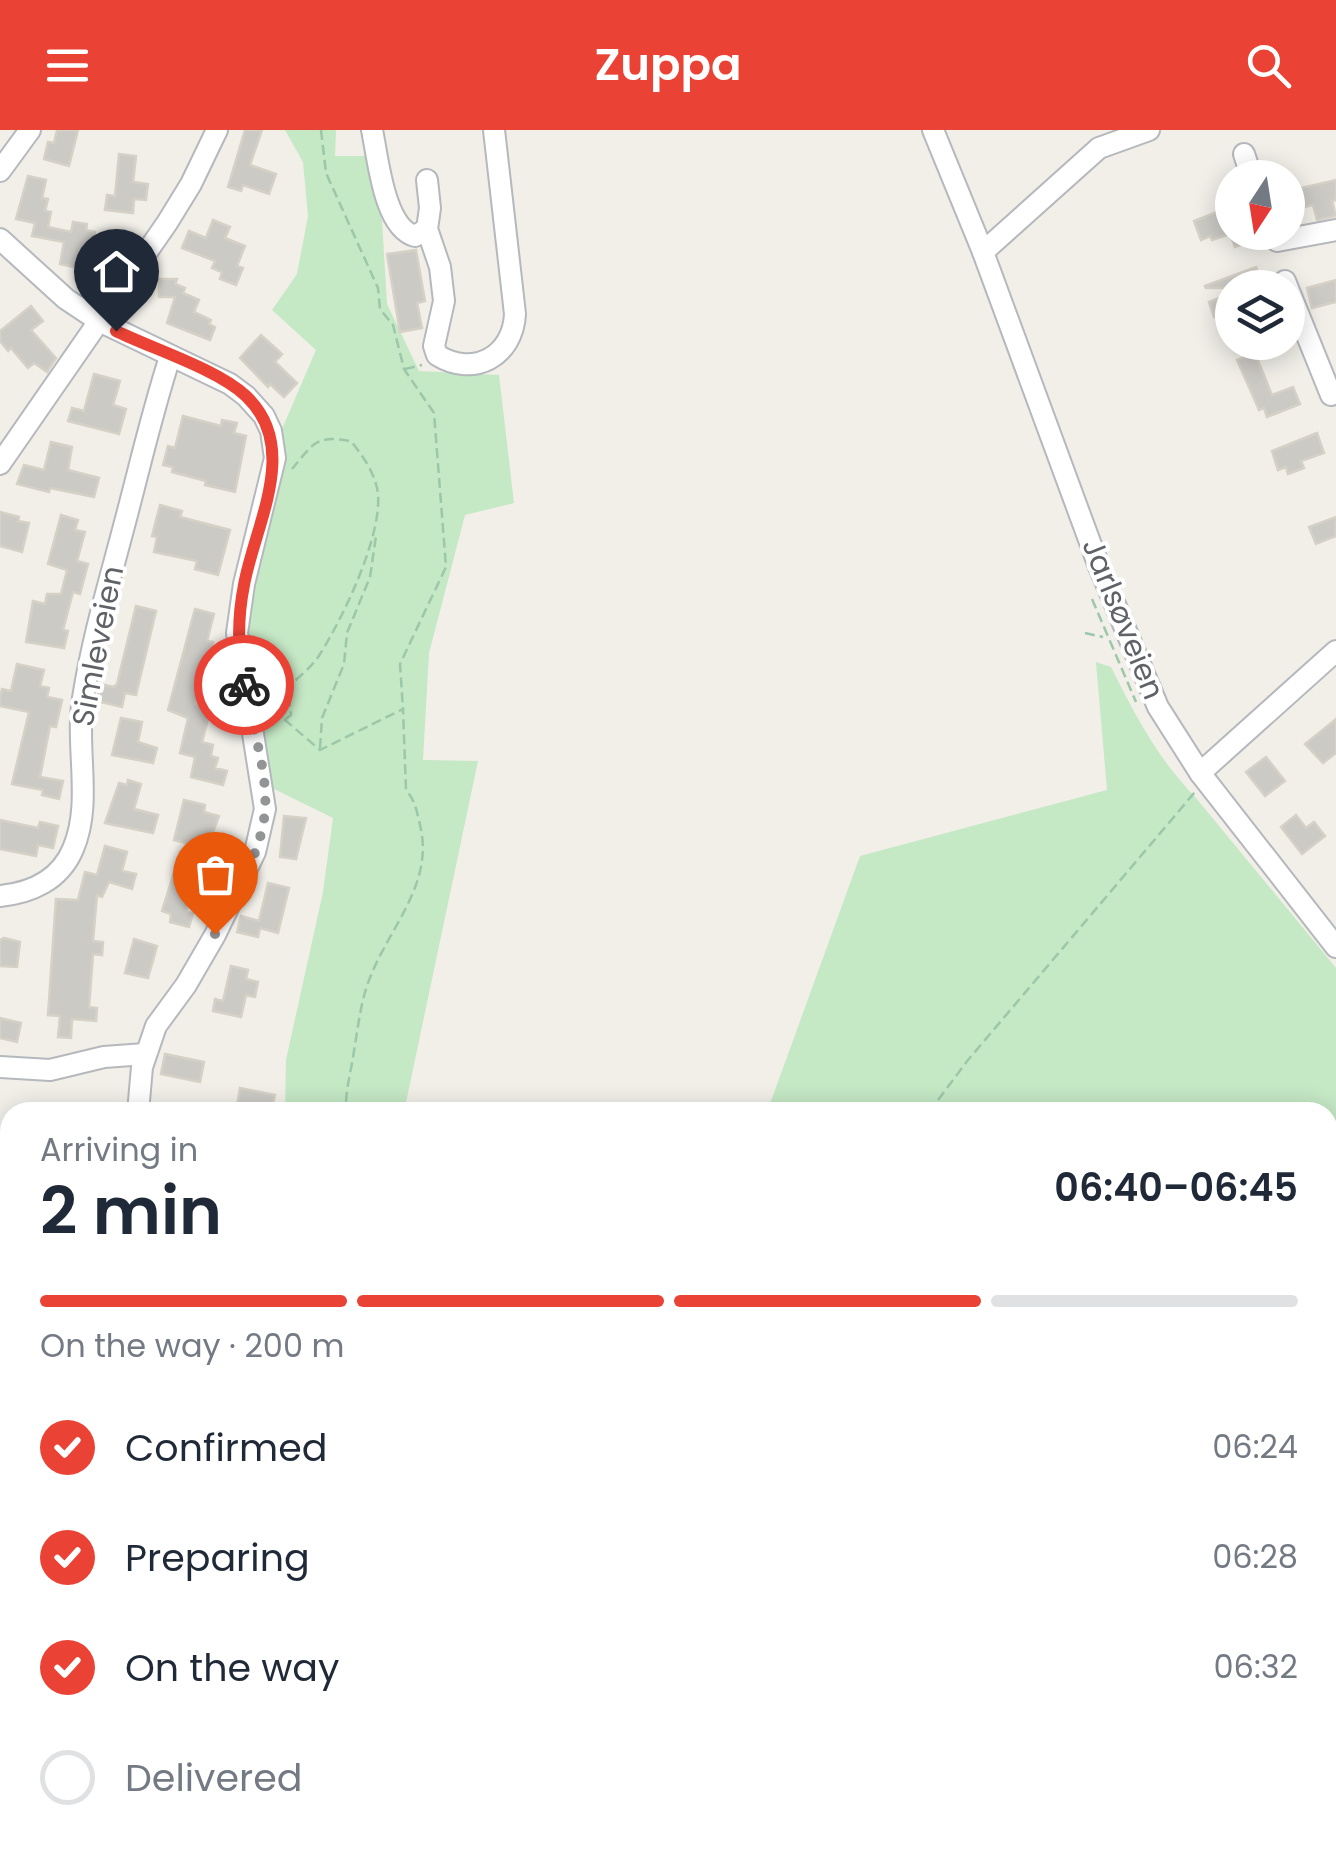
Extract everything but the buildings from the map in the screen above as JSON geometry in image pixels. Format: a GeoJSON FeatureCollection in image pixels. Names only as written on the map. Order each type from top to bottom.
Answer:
{"type":"FeatureCollection","features":[{"type":"Feature","properties":{"kind":"street"},"geometry":{"type":"LineString","coordinates":[[0,171],[30,130]]}},
{"type":"Feature","properties":{"kind":"street"},"geometry":{"type":"LineString","coordinates":[[0,464],[167,224],[216,130]]}},
{"type":"Feature","properties":{"kind":"street"},"geometry":{"type":"LineString","coordinates":[[372,130],[383,186],[398,226],[415,236],[427,229]]}},
{"type":"Feature","properties":{"kind":"street"},"geometry":{"type":"LineString","coordinates":[[427,180],[427,229],[440,267],[444,301],[434,346],[437,355],[454,364],[486,360],[506,347],[514,334],[516,314],[494,130]]}},
{"type":"Feature","properties":{"kind":"street","name":"Jarlsøveien"},"geometry":{"type":"LineString","coordinates":[[933,130],[984,252],[1126,636],[1158,706],[1198,782],[1336,947]]}},
{"type":"Feature","properties":{"kind":"street"},"geometry":{"type":"LineString","coordinates":[[984,252],[1099,148],[1150,130]]}},
{"type":"Feature","properties":{"kind":"street"},"geometry":{"type":"LineString","coordinates":[[1244,154],[1246,160]]}},
{"type":"Feature","properties":{"kind":"street"},"geometry":{"type":"LineString","coordinates":[[1305,236],[1336,230]]}},
{"type":"Feature","properties":{"kind":"street"},"geometry":{"type":"LineString","coordinates":[[0,239],[66,299],[98,321],[230,384],[264,416],[271,431],[275,458],[244,584],[237,632],[265,809],[260,834],[215,934],[186,985],[156,1026],[145,1054],[138,1102]]}},
{"type":"Feature","properties":{"kind":"street"},"geometry":{"type":"LineString","coordinates":[[1305,333],[1326,387],[1335,398]]}},
{"type":"Feature","properties":{"kind":"street","name":"Simleveien"},"geometry":{"type":"LineString","coordinates":[[0,896],[36,888],[60,870],[78,835],[82,814],[83,696],[95,635],[170,356]]}},
{"type":"Feature","properties":{"kind":"street"},"geometry":{"type":"LineString","coordinates":[[1198,782],[1332,664]]}},
{"type":"Feature","properties":{"kind":"street"},"geometry":{"type":"LineString","coordinates":[[0,1066],[50,1070],[104,1057],[145,1054]]}},
{"type":"Feature","properties":{"kind":"path"},"geometry":{"type":"LineString","coordinates":[[321,130],[326,173],[378,288],[380,309],[393,325],[404,369],[434,413],[446,566],[400,664],[406,790],[414,798],[425,846],[422,868],[369,979],[347,1074],[346,1102]]}},
{"type":"Feature","properties":{"kind":"path"},"geometry":{"type":"LineString","coordinates":[[270,481],[289,472],[316,441],[327,437],[352,441],[366,460],[377,488],[379,519],[370,577],[346,632],[344,664],[322,718],[320,750]]}},
{"type":"Feature","properties":{"kind":"path"},"geometry":{"type":"LineString","coordinates":[[285,720],[291,715],[288,687],[319,656],[371,549],[379,519]]}},
{"type":"Feature","properties":{"kind":"path"},"geometry":{"type":"LineString","coordinates":[[1085,633],[1106,638]]}},
{"type":"Feature","properties":{"kind":"path"},"geometry":{"type":"LineString","coordinates":[[320,750],[403,709]]}},
{"type":"Feature","properties":{"kind":"path"},"geometry":{"type":"LineString","coordinates":[[250,719],[285,720],[320,750]]}},
{"type":"Feature","properties":{"kind":"path"},"geometry":{"type":"LineString","coordinates":[[937,1102],[1198,782]]}},
{"type":"Feature","properties":{"kind":"green space"},"geometry":{"type":"Polygon","coordinates":[[[285,130],[336,130],[335,156],[366,156],[382,221],[387,304],[419,371],[499,375],[514,503],[465,515],[429,653],[423,760],[478,761],[406,1102],[285,1102],[286,1060],[323,892],[333,818],[272,788],[247,649],[251,587],[285,460],[282,429],[316,350],[272,310],[297,274],[308,216],[303,162],[285,130]]]}},
{"type":"Feature","properties":{"kind":"green space"},"geometry":{"type":"Polygon","coordinates":[[[1096,662],[1111,667],[1170,768],[1336,968],[1336,1102],[771,1102],[860,856],[1107,790],[1096,662]]]}},
{"type":"Feature","properties":{"kind":"way so far"},"geometry":{"type":"LineString","coordinates":[[215,934],[254,852],[265,809],[244,685]]}},
{"type":"Feature","properties":{"kind":"route"},"geometry":{"type":"LineString","coordinates":[[116,331],[230,384],[264,416],[271,431],[275,458],[244,584],[237,632],[244,685]]}}]}
